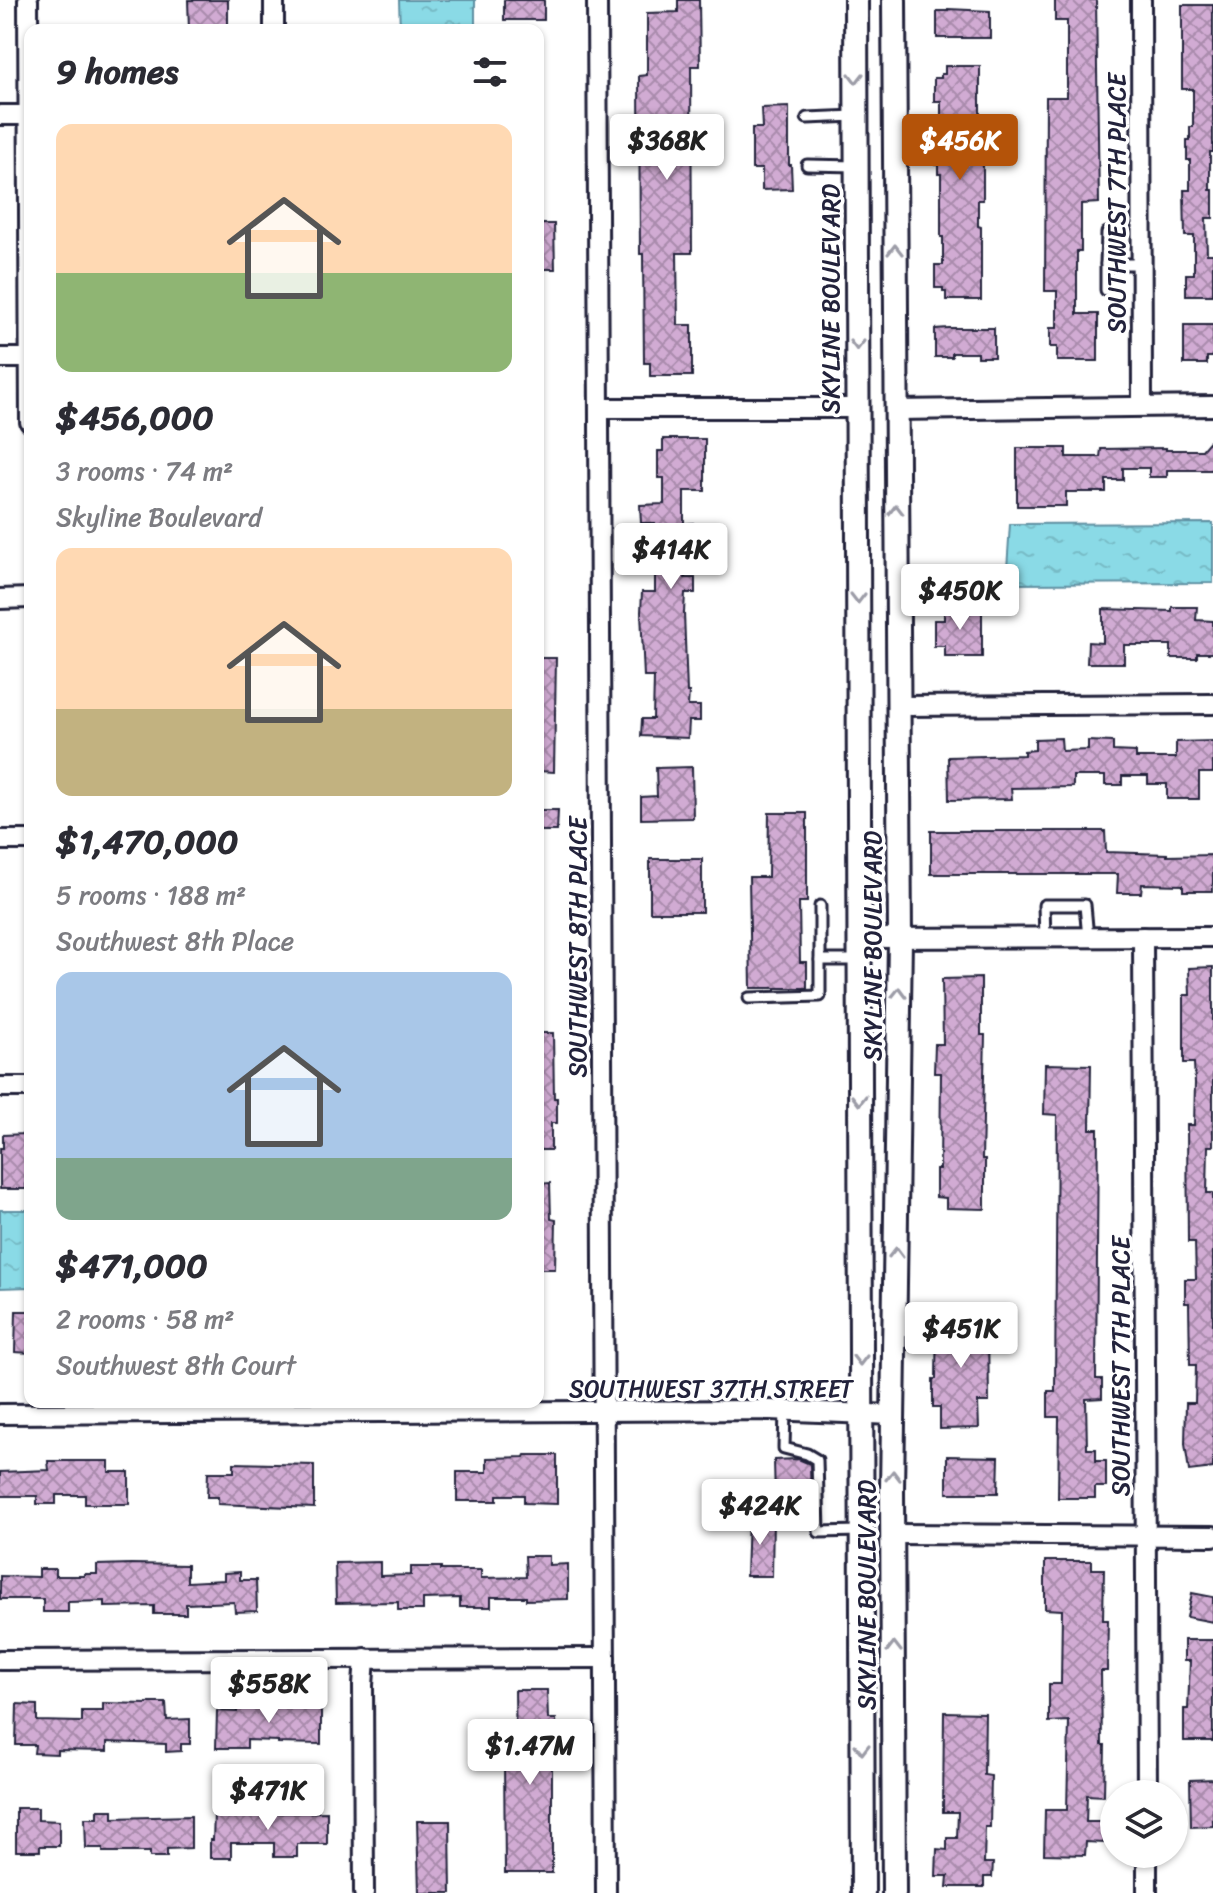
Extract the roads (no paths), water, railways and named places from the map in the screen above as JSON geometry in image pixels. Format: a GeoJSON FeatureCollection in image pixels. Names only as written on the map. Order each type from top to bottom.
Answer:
{"type":"FeatureCollection","features":[{"type":"Feature","properties":{"kind":"street"},"geometry":{"type":"LineString","coordinates":[[28,0],[28,24]]}},
{"type":"Feature","properties":{"kind":"street"},"geometry":{"type":"LineString","coordinates":[[274,0],[274,24]]}},
{"type":"Feature","properties":{"kind":"street","name":"SOUTHWEST 8TH PLACE"},"geometry":{"type":"LineString","coordinates":[[597,0],[606,1893]]}},
{"type":"Feature","properties":{"kind":"street","name":"SKYLINE BOULEVARD"},"geometry":{"type":"LineString","coordinates":[[856,0],[863,1893]]}},
{"type":"Feature","properties":{"kind":"street","name":"SKYLINE BOULEVARD"},"geometry":{"type":"LineString","coordinates":[[894,0],[900,939],[893,1415],[894,1893]]}},
{"type":"Feature","properties":{"kind":"street","name":"SOUTHWEST 7TH PLACE"},"geometry":{"type":"LineString","coordinates":[[1141,0],[1142,406]]}},
{"type":"Feature","properties":{"kind":"street"},"geometry":{"type":"LineString","coordinates":[[0,115],[24,115]]}},
{"type":"Feature","properties":{"kind":"street"},"geometry":{"type":"LineString","coordinates":[[0,358],[24,358]]}},
{"type":"Feature","properties":{"kind":"street"},"geometry":{"type":"LineString","coordinates":[[599,408],[896,410],[1213,406]]}},
{"type":"Feature","properties":{"kind":"street"},"geometry":{"type":"LineString","coordinates":[[0,599],[24,598]]}},
{"type":"Feature","properties":{"kind":"street"},"geometry":{"type":"LineString","coordinates":[[898,706],[1213,704]]}},
{"type":"Feature","properties":{"kind":"street"},"geometry":{"type":"LineString","coordinates":[[0,840],[24,840]]}},
{"type":"Feature","properties":{"kind":"street","name":"SOUTHWEST 7TH PLACE"},"geometry":{"type":"LineString","coordinates":[[1143,937],[1147,1780]]}},
{"type":"Feature","properties":{"kind":"street"},"geometry":{"type":"LineString","coordinates":[[859,949],[900,939],[1213,937]]}},
{"type":"Feature","properties":{"kind":"street"},"geometry":{"type":"LineString","coordinates":[[0,1087],[24,1087]]}},
{"type":"Feature","properties":{"kind":"street","name":"SOUTHWEST 37TH STREET"},"geometry":{"type":"LineString","coordinates":[[0,1414],[785,1411],[893,1415]]}},
{"type":"Feature","properties":{"kind":"street"},"geometry":{"type":"LineString","coordinates":[[893,1534],[1213,1536]]}},
{"type":"Feature","properties":{"kind":"street"},"geometry":{"type":"LineString","coordinates":[[364,1893],[365,1658]]}},
{"type":"Feature","properties":{"kind":"street"},"geometry":{"type":"LineString","coordinates":[[0,1660],[605,1658]]}},
{"type":"Feature","properties":{"kind":"street"},"geometry":{"type":"LineString","coordinates":[[1147,1868],[1147,1893]]}},
{"type":"Feature","properties":{"kind":"lane"},"geometry":{"type":"LineString","coordinates":[[807,118],[856,116]]}},
{"type":"Feature","properties":{"kind":"lane"},"geometry":{"type":"LineString","coordinates":[[807,165],[856,166]]}},
{"type":"Feature","properties":{"kind":"lane"},"geometry":{"type":"LineString","coordinates":[[1106,290],[1107,233]]}},
{"type":"Feature","properties":{"kind":"lane"},"geometry":{"type":"LineString","coordinates":[[1106,264],[1141,264]]}},
{"type":"Feature","properties":{"kind":"lane"},"geometry":{"type":"LineString","coordinates":[[1045,938],[1044,905],[1085,905],[1088,938]]}},
{"type":"Feature","properties":{"kind":"lane"},"geometry":{"type":"LineString","coordinates":[[749,998],[820,996],[820,906]]}},
{"type":"Feature","properties":{"kind":"lane"},"geometry":{"type":"LineString","coordinates":[[820,960],[859,949]]}},
{"type":"Feature","properties":{"kind":"lane"},"geometry":{"type":"LineString","coordinates":[[785,1411],[784,1448],[817,1460],[819,1532],[861,1531]]}},
{"type":"Feature","properties":{"kind":"water"},"geometry":{"type":"Polygon","coordinates":[[[399,0],[475,0],[475,24],[400,24],[399,0]]]}},
{"type":"Feature","properties":{"kind":"water"},"geometry":{"type":"Polygon","coordinates":[[[1213,523],[1213,583],[1006,584],[1010,524],[1213,523]]]}},
{"type":"Feature","properties":{"kind":"water"},"geometry":{"type":"Polygon","coordinates":[[[0,1210],[24,1210],[24,1287],[0,1288],[0,1210]]]}}]}
